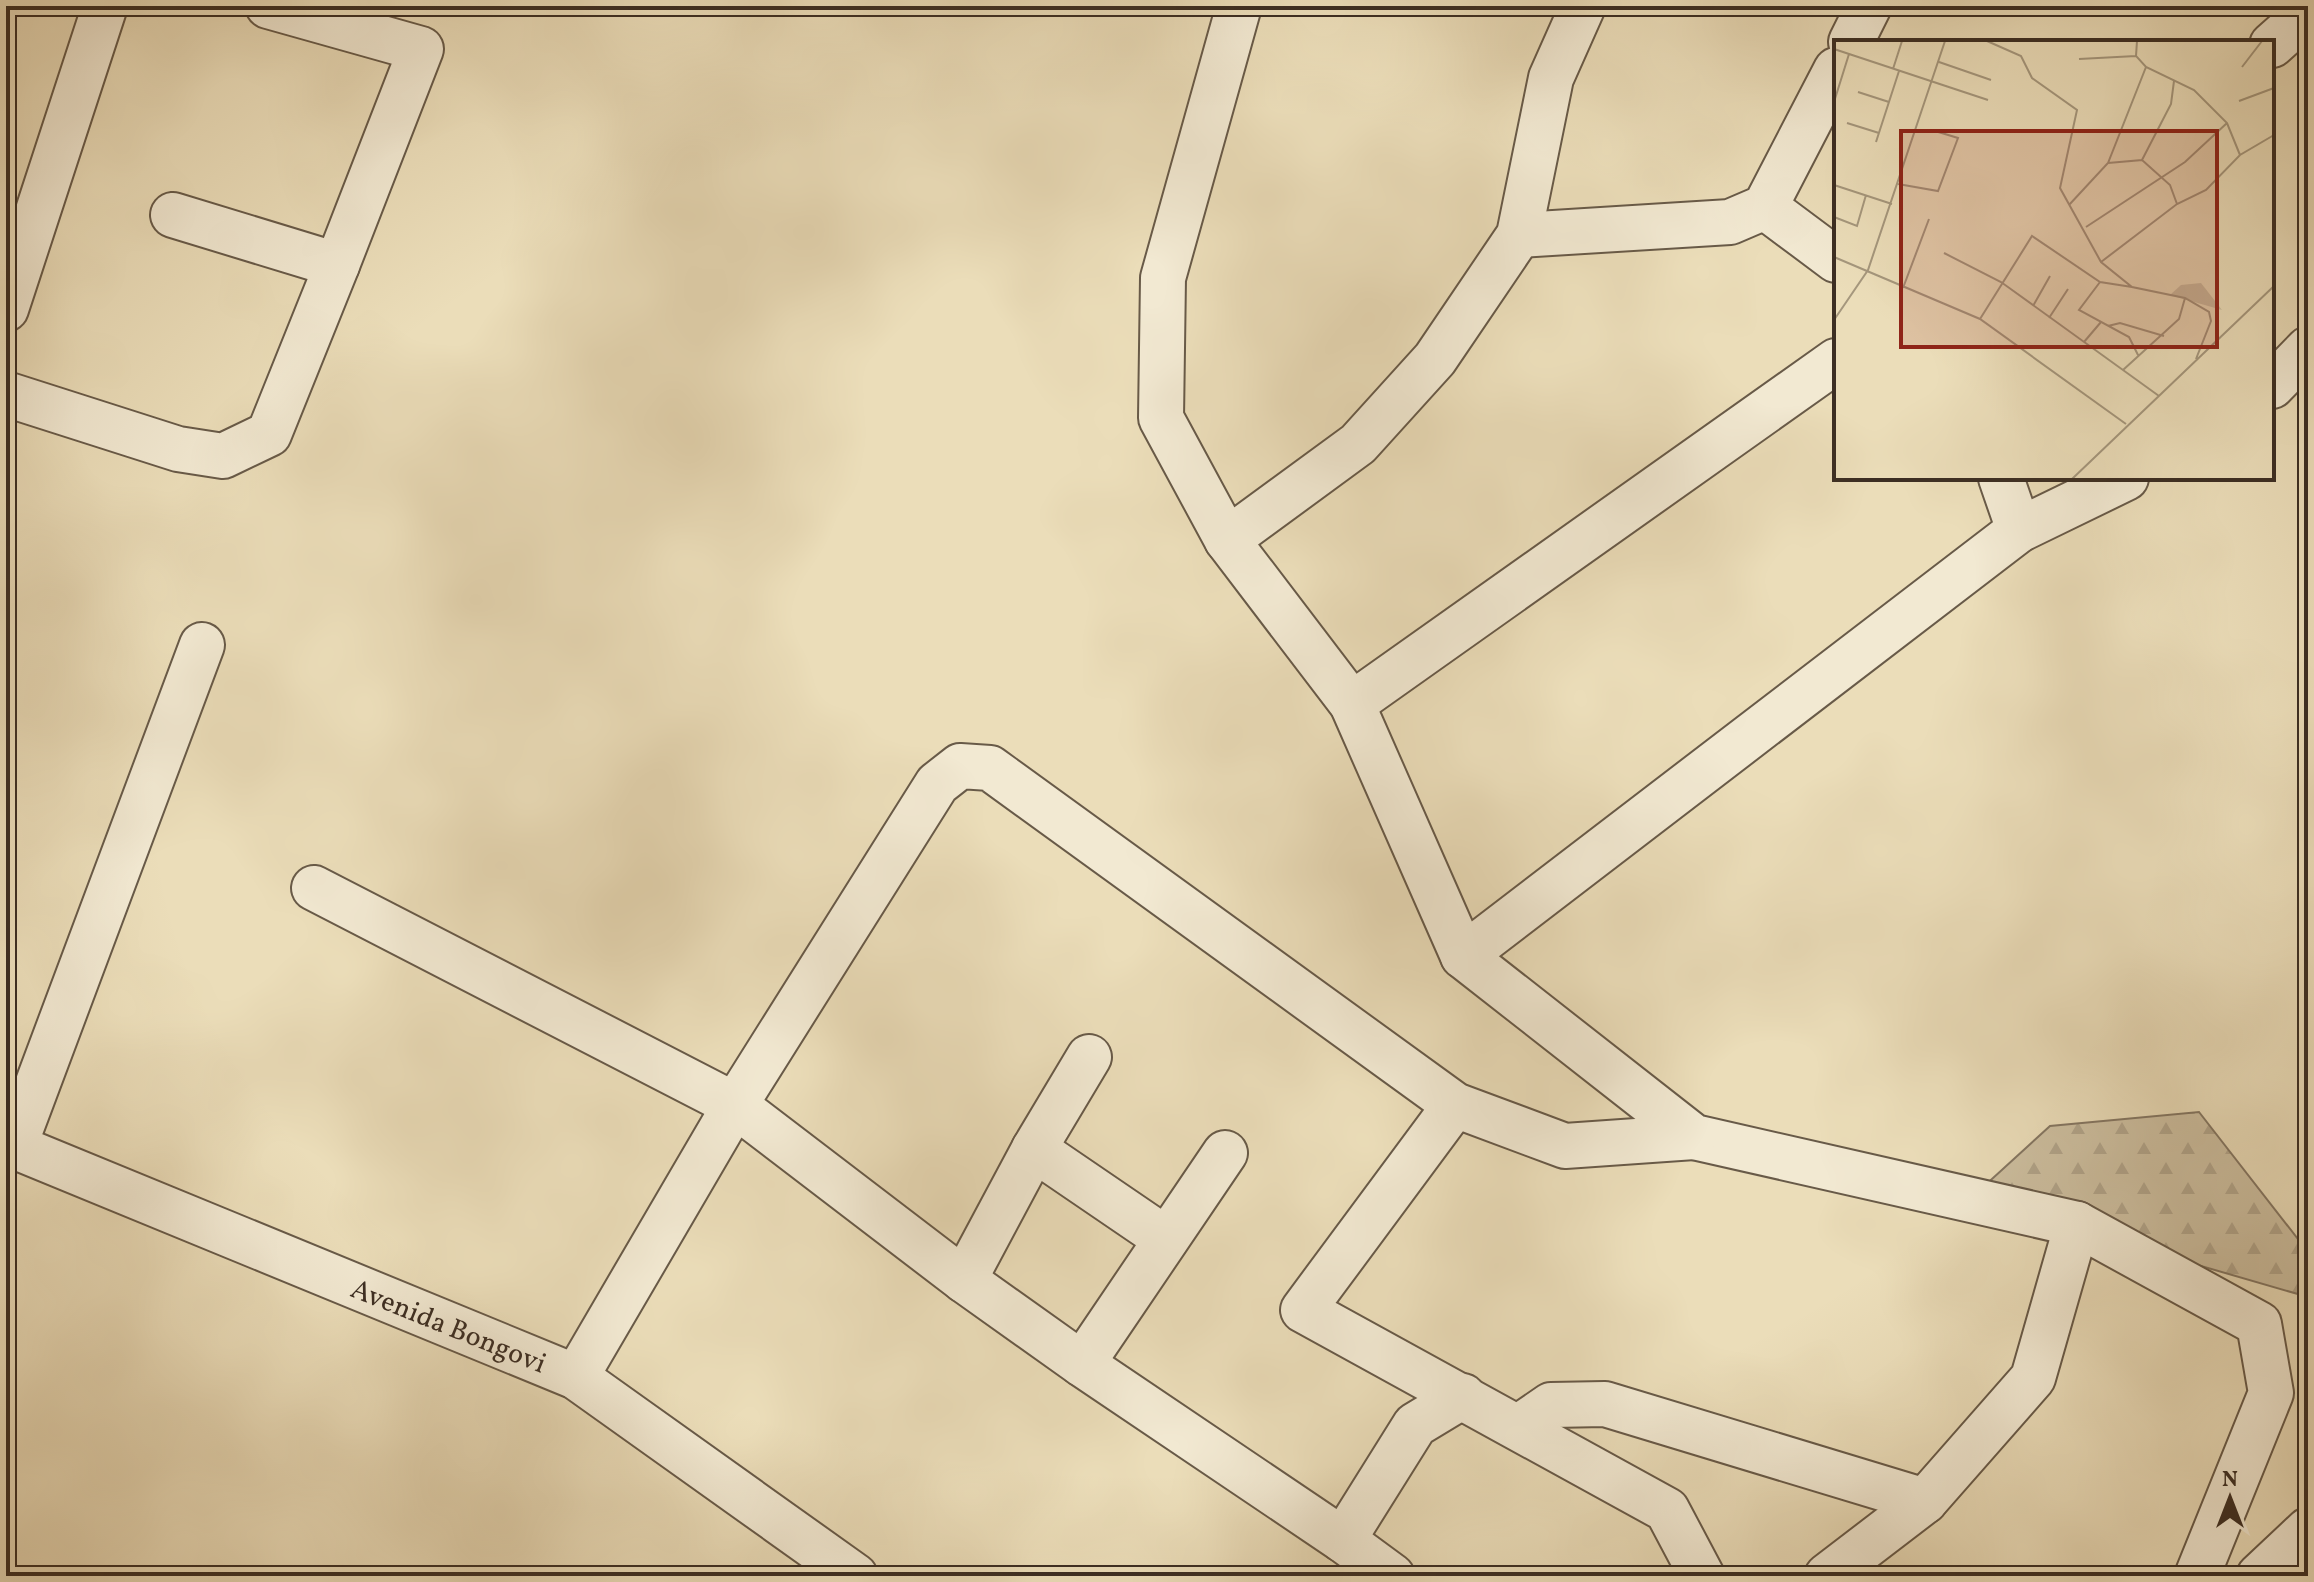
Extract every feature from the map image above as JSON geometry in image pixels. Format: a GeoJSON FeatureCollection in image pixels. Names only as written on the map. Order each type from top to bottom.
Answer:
{"type":"FeatureCollection","features":[{"type":"Feature","properties":{"kind":"street"},"geometry":{"type":"LineString","coordinates":[[6,309],[105,6]]}},
{"type":"Feature","properties":{"kind":"street"},"geometry":{"type":"LineString","coordinates":[[6,394],[178,449],[223,456],[269,434],[421,49],[268,6]]}},
{"type":"Feature","properties":{"kind":"street"},"geometry":{"type":"LineString","coordinates":[[1239,6],[1163,278],[1161,418],[1227,540],[1352,704],[1463,956],[1694,1137]]}},
{"type":"Feature","properties":{"kind":"street"},"geometry":{"type":"LineString","coordinates":[[1227,540],[1358,444],[1435,359],[1519,235],[1551,78],[1583,6]]}},
{"type":"Feature","properties":{"kind":"street"},"geometry":{"type":"LineString","coordinates":[[1852,40],[1869,6]]}},
{"type":"Feature","properties":{"kind":"street"},"geometry":{"type":"LineString","coordinates":[[2274,43],[2308,13]]}},
{"type":"Feature","properties":{"kind":"street"},"geometry":{"type":"LineString","coordinates":[[1519,235],[1730,222],[1765,207],[1834,74]]}},
{"type":"Feature","properties":{"kind":"street"},"geometry":{"type":"LineString","coordinates":[[1765,207],[1834,259]]}},
{"type":"Feature","properties":{"kind":"street"},"geometry":{"type":"LineString","coordinates":[[173,215],[337,265]]}},
{"type":"Feature","properties":{"kind":"street"},"geometry":{"type":"LineString","coordinates":[[2274,384],[2308,349]]}},
{"type":"Feature","properties":{"kind":"street"},"geometry":{"type":"LineString","coordinates":[[1352,704],[1834,362]]}},
{"type":"Feature","properties":{"kind":"street"},"geometry":{"type":"LineString","coordinates":[[2002,480],[2019,530]]}},
{"type":"Feature","properties":{"kind":"street"},"geometry":{"type":"LineString","coordinates":[[1463,956],[2019,530],[2122,480]]}},
{"type":"Feature","properties":{"kind":"street"},"geometry":{"type":"LineString","coordinates":[[10,1145],[202,645]]}},
{"type":"Feature","properties":{"kind":"street"},"geometry":{"type":"LineString","coordinates":[[576,1377],[735,1105],[937,784],[960,766],[990,768],[1455,1105],[1565,1146],[1694,1137],[2077,1224],[2259,1324],[2271,1393],[2197,1576]]}},
{"type":"Feature","properties":{"kind":"street"},"geometry":{"type":"LineString","coordinates":[[314,888],[735,1105],[964,1280],[1392,1576]]}},
{"type":"Feature","properties":{"kind":"street"},"geometry":{"type":"LineString","coordinates":[[964,1280],[1034,1149],[1089,1057]]}},
{"type":"Feature","properties":{"kind":"street"},"geometry":{"type":"LineString","coordinates":[[1455,1105],[1303,1310],[1667,1510],[1702,1576]]}},
{"type":"Feature","properties":{"kind":"street","name":"Avenida Bongovi"},"geometry":{"type":"LineString","coordinates":[[10,1145],[576,1377],[855,1576]]}},
{"type":"Feature","properties":{"kind":"street"},"geometry":{"type":"LineString","coordinates":[[1034,1149],[1166,1239]]}},
{"type":"Feature","properties":{"kind":"street"},"geometry":{"type":"LineString","coordinates":[[1082,1364],[1225,1153]]}},
{"type":"Feature","properties":{"kind":"street"},"geometry":{"type":"LineString","coordinates":[[1827,1576],[1925,1501],[2033,1378],[2077,1224]]}},
{"type":"Feature","properties":{"kind":"street"},"geometry":{"type":"LineString","coordinates":[[1343,1540],[1415,1425],[1463,1396]]}},
{"type":"Feature","properties":{"kind":"street"},"geometry":{"type":"LineString","coordinates":[[1519,1427],[1551,1405],[1605,1404],[1925,1501]]}},
{"type":"Feature","properties":{"kind":"street"},"geometry":{"type":"LineString","coordinates":[[2259,1576],[2308,1530]]}},
{"type":"Feature","properties":{"kind":"green space"},"geometry":{"type":"Polygon","coordinates":[[[2199,1112],[2308,1252],[2308,1297],[1970,1199],[2050,1126],[2199,1112]]]}}]}
